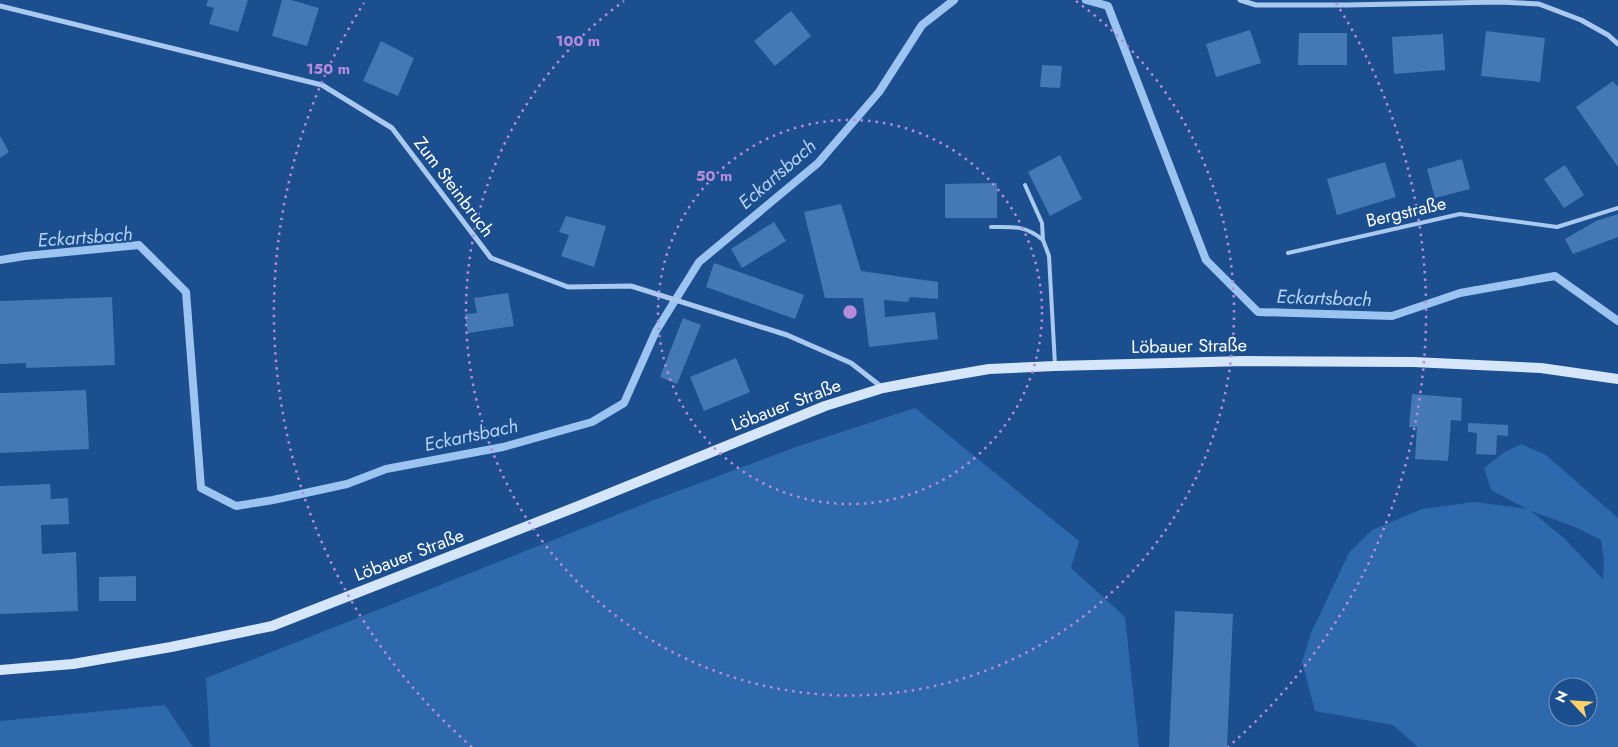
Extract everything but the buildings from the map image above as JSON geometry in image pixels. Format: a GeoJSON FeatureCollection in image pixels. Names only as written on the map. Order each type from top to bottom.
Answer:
{"type":"FeatureCollection","features":[{"type":"Feature","properties":{"kind":"main road","name":"Löbauer Straße"},"geometry":{"type":"LineString","coordinates":[[0,670],[73,664],[171,648],[272,626],[581,505],[759,431],[825,406],[883,388],[989,369],[1245,361],[1413,362],[1540,368],[1618,379]]}},
{"type":"Feature","properties":{"kind":"street"},"geometry":{"type":"LineString","coordinates":[[1240,0],[1256,5],[1499,2],[1539,4],[1581,20],[1608,35],[1618,44]]}},
{"type":"Feature","properties":{"kind":"street","name":"Zum Steinbruch"},"geometry":{"type":"LineString","coordinates":[[0,6],[322,85],[392,128],[492,258],[568,286],[632,286],[788,335],[826,350],[851,363],[883,388]]}},
{"type":"Feature","properties":{"kind":"lane"},"geometry":{"type":"LineString","coordinates":[[1025,185],[1042,224],[1043,240],[1049,256],[1055,366]]}},
{"type":"Feature","properties":{"kind":"lane","name":"Bergstraße"},"geometry":{"type":"LineString","coordinates":[[1288,253],[1460,214],[1557,227],[1618,208]]}},
{"type":"Feature","properties":{"kind":"lane"},"geometry":{"type":"LineString","coordinates":[[992,226],[1017,227],[1033,232],[1043,240]]}},
{"type":"Feature","properties":{"kind":"shaded area"},"geometry":{"type":"Polygon","coordinates":[[[915,408],[1079,541],[1071,568],[1125,617],[1139,747],[210,747],[206,678],[654,500],[796,447],[915,408]]]}},
{"type":"Feature","properties":{"kind":"shaded area"},"geometry":{"type":"Polygon","coordinates":[[[1521,444],[1546,455],[1618,518],[1618,747],[1418,747],[1393,725],[1315,711],[1302,662],[1311,633],[1349,553],[1372,530],[1422,509],[1474,502],[1527,509],[1491,490],[1484,468],[1503,453],[1521,444]],[[1531,511],[1564,538],[1603,579],[1604,559],[1601,540],[1575,527],[1531,511]]]}},
{"type":"Feature","properties":{"kind":"shaded area"},"geometry":{"type":"Polygon","coordinates":[[[165,705],[193,747],[0,747],[0,721],[165,705]]]}},
{"type":"Feature","properties":{"kind":"waterway","name":"Eckartsbach"},"geometry":{"type":"LineString","coordinates":[[0,260],[139,245],[186,292],[201,488],[236,506],[347,484],[386,469],[503,447],[592,422],[624,403],[656,331],[699,262],[818,163],[879,92],[922,25],[954,0]]}},
{"type":"Feature","properties":{"kind":"waterway","name":"Eckartsbach"},"geometry":{"type":"LineString","coordinates":[[1086,0],[1108,6],[1206,260],[1258,312],[1392,316],[1460,293],[1555,276],[1618,321]]}}]}
